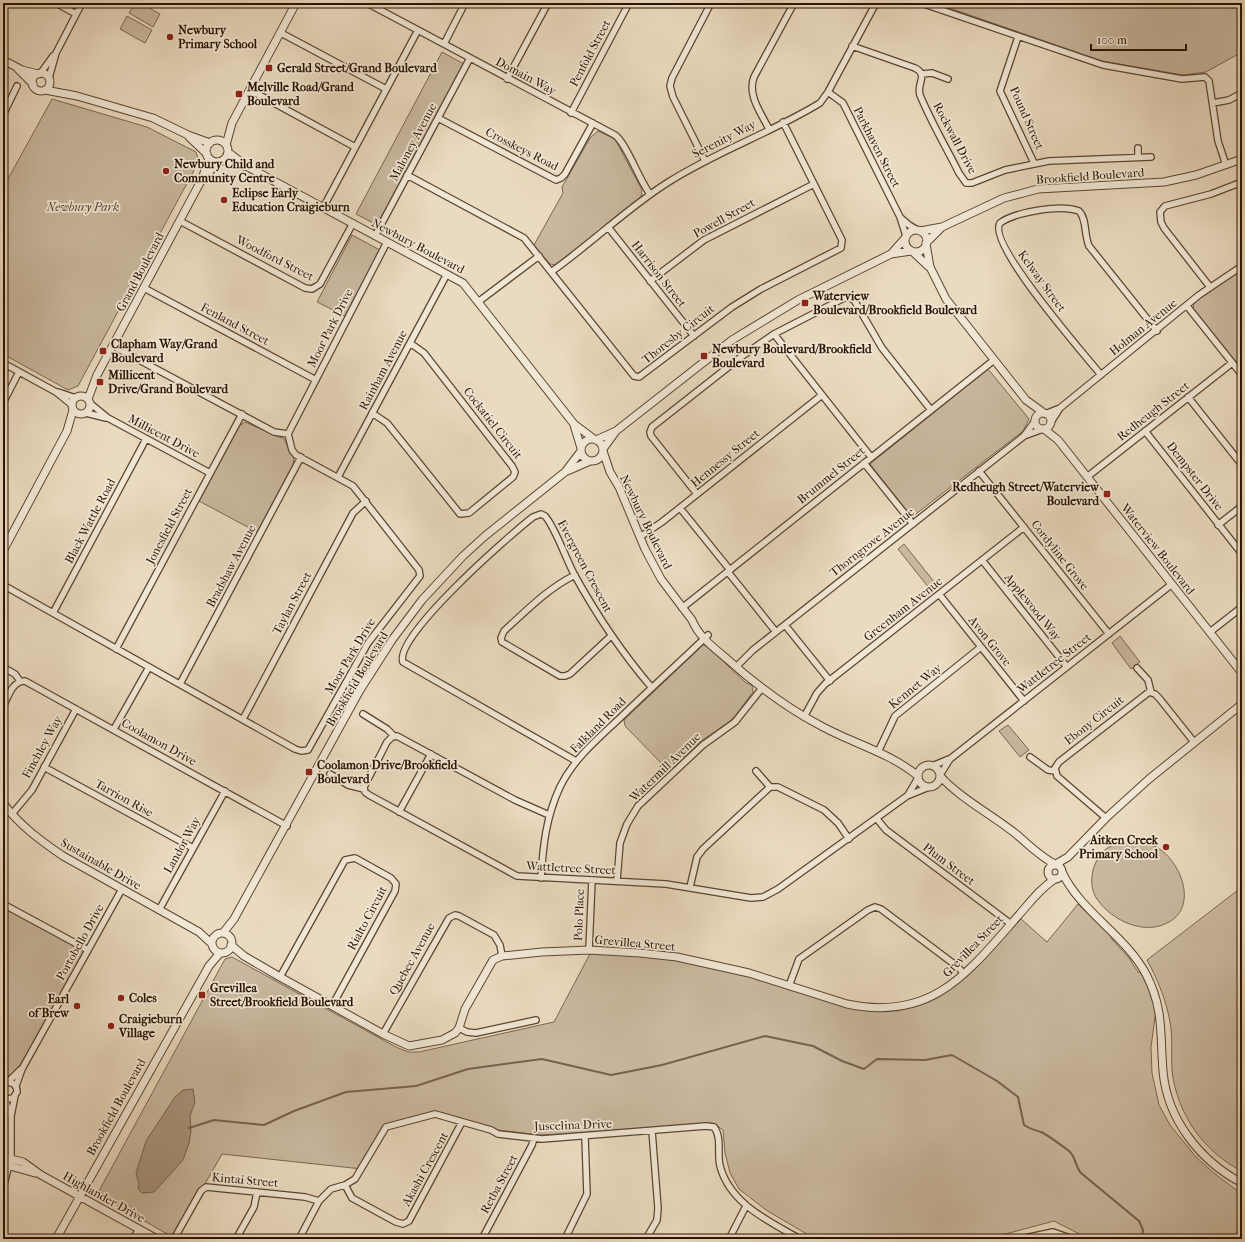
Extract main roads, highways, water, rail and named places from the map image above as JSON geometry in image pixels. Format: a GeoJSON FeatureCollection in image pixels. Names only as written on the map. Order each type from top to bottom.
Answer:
{"type":"FeatureCollection","features":[{"type":"Feature","properties":{"kind":"waterway"},"geometry":{"type":"LineString","coordinates":[[189,1128],[214,1120],[264,1125],[294,1111],[346,1092],[416,1086],[468,1069],[542,1059],[611,1075],[662,1065],[765,1036],[813,1046],[842,1061],[864,1069],[877,1059],[925,1060],[952,1055],[997,1081],[1018,1097],[1024,1125],[1043,1133],[1069,1151],[1081,1173],[1139,1221],[1143,1230],[1142,1239]]}},
{"type":"Feature","properties":{"kind":"place","name":"Newbury Primary School"},"geometry":{"type":"Point","coordinates":[170,37]}},
{"type":"Feature","properties":{"kind":"place","name":"Gerald Street/Grand Boulevard"},"geometry":{"type":"Point","coordinates":[269,68]}},
{"type":"Feature","properties":{"kind":"place","name":"Melville Road/Grand Boulevard"},"geometry":{"type":"Point","coordinates":[239,94]}},
{"type":"Feature","properties":{"kind":"place","name":"Newbury Child and Community Centre"},"geometry":{"type":"Point","coordinates":[166,171]}},
{"type":"Feature","properties":{"kind":"place","name":"Eclipse Early Education Craigieburn"},"geometry":{"type":"Point","coordinates":[224,200]}},
{"type":"Feature","properties":{"kind":"place","name":"Waterview Boulevard/Brookfield Boulevard"},"geometry":{"type":"Point","coordinates":[805,303]}},
{"type":"Feature","properties":{"kind":"place","name":"Clapham Way/Grand Boulevard"},"geometry":{"type":"Point","coordinates":[103,351]}},
{"type":"Feature","properties":{"kind":"place","name":"Newbury Boulevard/Brookfield Boulevard"},"geometry":{"type":"Point","coordinates":[704,356]}},
{"type":"Feature","properties":{"kind":"place","name":"Millicent Drive/Grand Boulevard"},"geometry":{"type":"Point","coordinates":[100,382]}},
{"type":"Feature","properties":{"kind":"place","name":"Redheugh Street/Waterview Boulevard"},"geometry":{"type":"Point","coordinates":[1107,494]}},
{"type":"Feature","properties":{"kind":"place","name":"Coolamon Drive/Brookfield Boulevard"},"geometry":{"type":"Point","coordinates":[309,772]}},
{"type":"Feature","properties":{"kind":"place","name":"Aitken Creek Primary School"},"geometry":{"type":"Point","coordinates":[1166,847]}},
{"type":"Feature","properties":{"kind":"place","name":"Grevillea Street/Brookfield Boulevard"},"geometry":{"type":"Point","coordinates":[202,995]}},
{"type":"Feature","properties":{"kind":"place","name":"Coles"},"geometry":{"type":"Point","coordinates":[121,998]}},
{"type":"Feature","properties":{"kind":"place","name":"Earl of Brew"},"geometry":{"type":"Point","coordinates":[77,1006]}},
{"type":"Feature","properties":{"kind":"place","name":"Craigieburn Village"},"geometry":{"type":"Point","coordinates":[111,1026]}},
{"type":"Feature","properties":{"kind":"park label","name":"Newbury Park"},"geometry":{"type":"Point","coordinates":[83,207]}}]}
